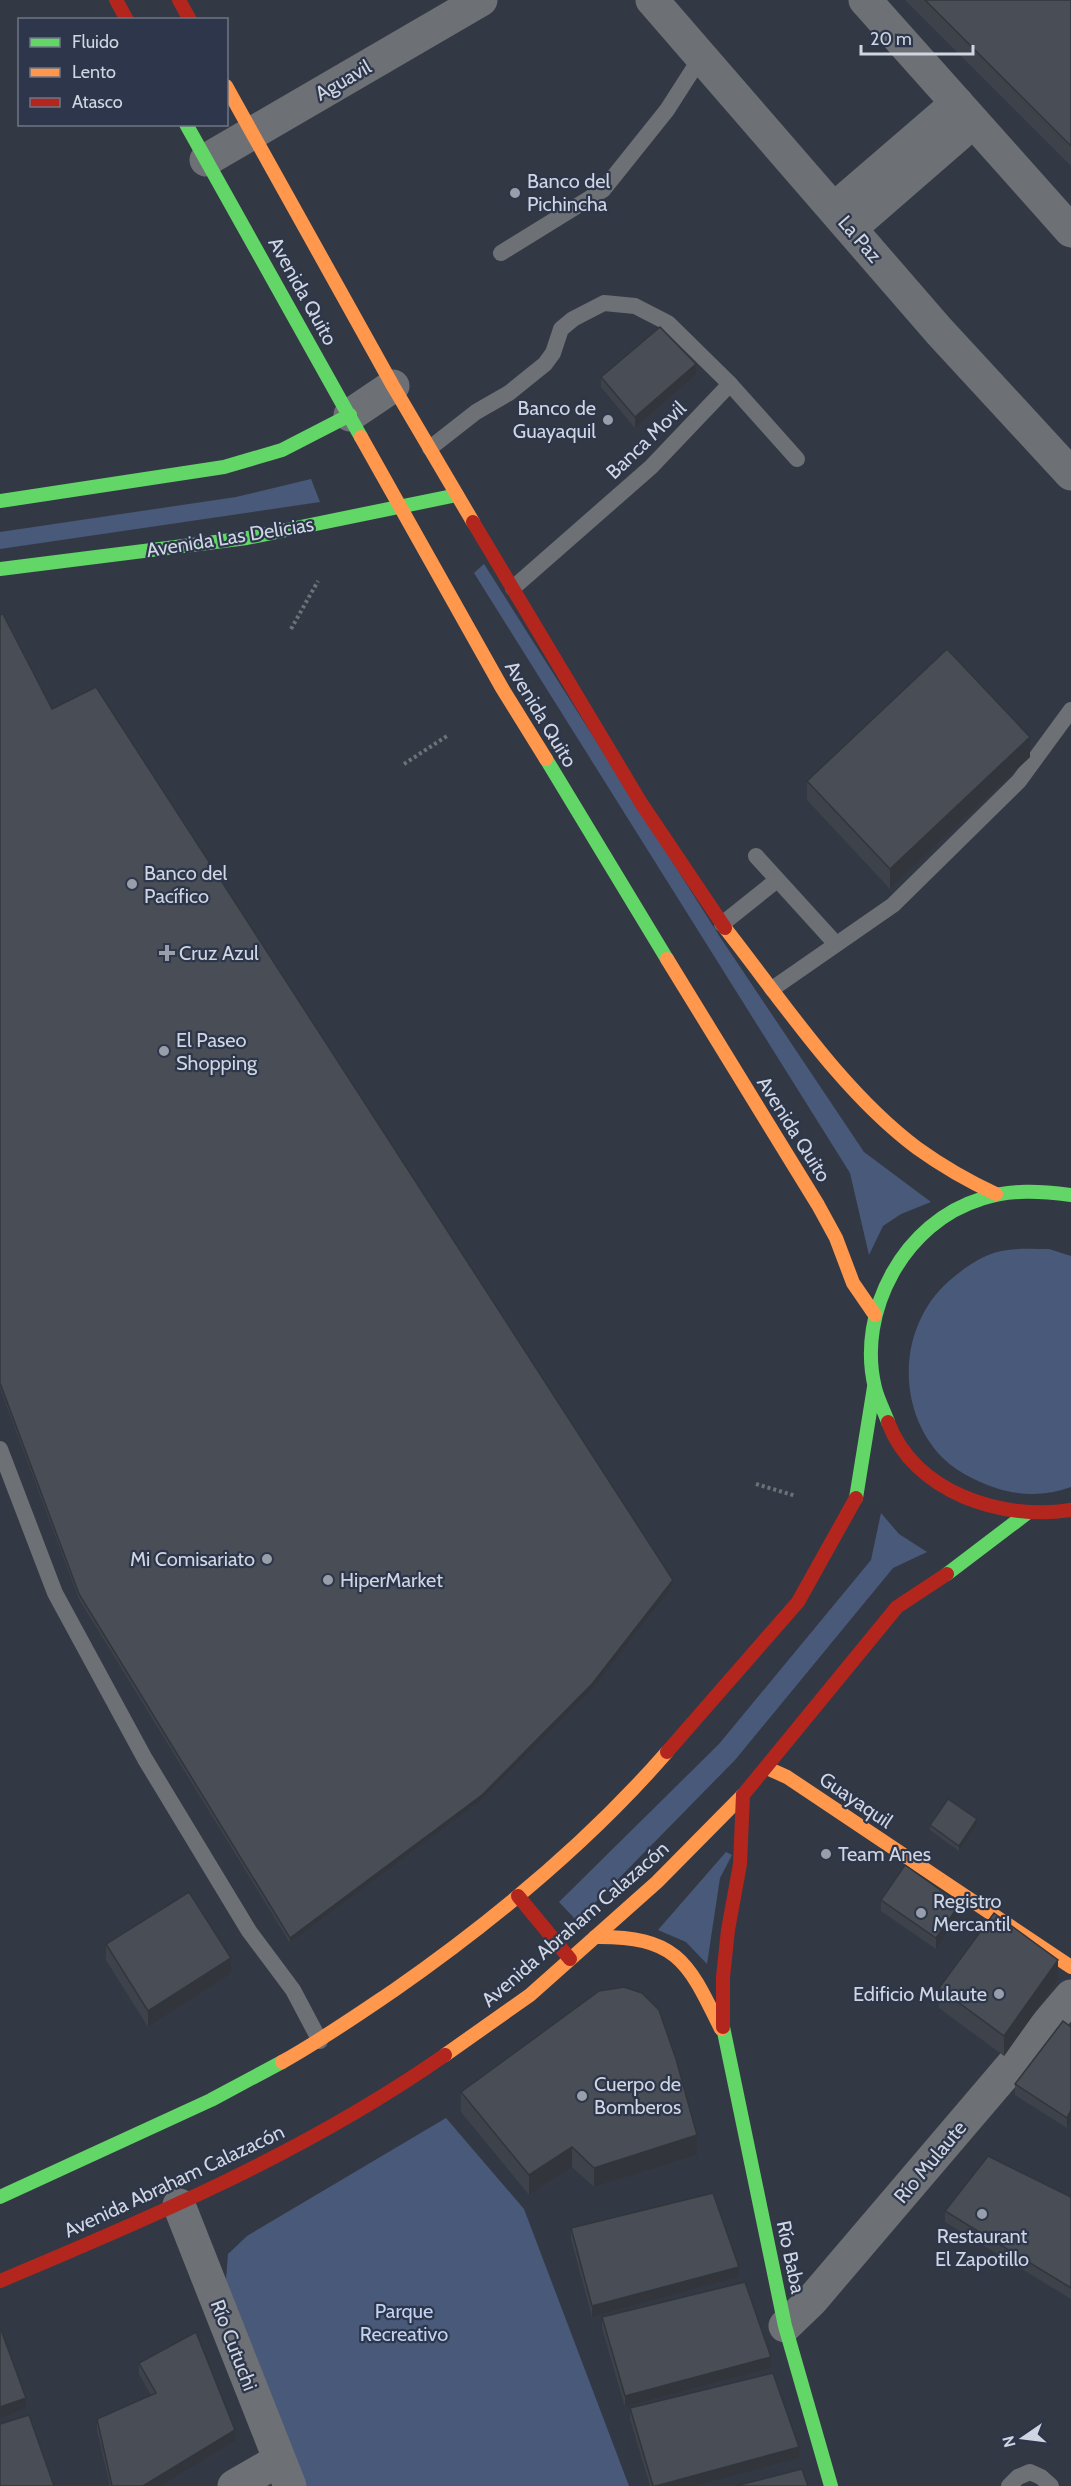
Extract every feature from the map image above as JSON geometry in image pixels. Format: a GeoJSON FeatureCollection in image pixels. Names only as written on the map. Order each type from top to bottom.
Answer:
{"type":"FeatureCollection","features":[{"type":"Feature","properties":{"kind":"main road"},"geometry":{"type":"LineString","coordinates":[[117,0],[127,18]]}},
{"type":"Feature","properties":{"kind":"main road"},"geometry":{"type":"LineString","coordinates":[[179,0],[189,18]]}},
{"type":"Feature","properties":{"kind":"main road","name":"Avenida Quito"},"geometry":{"type":"LineString","coordinates":[[228,90],[393,386],[457,495],[641,803],[722,924],[820,1049],[874,1108],[916,1147],[960,1177],[996,1194]]}},
{"type":"Feature","properties":{"kind":"main road","name":"Avenida Quito"},"geometry":{"type":"LineString","coordinates":[[187,126],[502,688],[818,1206],[836,1238],[853,1283],[875,1315]]}},
{"type":"Feature","properties":{"kind":"main road"},"geometry":{"type":"LineString","coordinates":[[0,501],[224,467],[282,450],[350,415]]}},
{"type":"Feature","properties":{"kind":"main road","name":"Avenida Las Delicias"},"geometry":{"type":"LineString","coordinates":[[0,569],[247,538],[457,495]]}},
{"type":"Feature","properties":{"kind":"main road"},"geometry":{"type":"LineString","coordinates":[[0,2197],[210,2100],[320,2041],[442,1957],[518,1896],[601,1821],[647,1774],[798,1602],[858,1494],[874,1387],[870,1351],[875,1315],[884,1287],[898,1260],[918,1237],[941,1218],[967,1203],[996,1194],[1035,1190],[1071,1195]]}},
{"type":"Feature","properties":{"kind":"main road"},"geometry":{"type":"LineString","coordinates":[[874,1387],[894,1436],[929,1477],[975,1504],[1026,1514],[1071,1510]]}},
{"type":"Feature","properties":{"kind":"main road","name":"Avenida Abraham Calazacón"},"geometry":{"type":"LineString","coordinates":[[0,2281],[179,2205],[246,2173],[397,2088],[530,1995],[657,1882],[743,1795],[897,1607],[948,1574],[1026,1514]]}},
{"type":"Feature","properties":{"kind":"main road","name":"Guayaquil"},"geometry":{"type":"LineString","coordinates":[[767,1768],[787,1777],[1071,1967]]}},
{"type":"Feature","properties":{"kind":"main road","name":"Río Baba"},"geometry":{"type":"LineString","coordinates":[[743,1795],[740,1864],[728,1930],[723,1977],[723,2033],[785,2326],[831,2486]]}},
{"type":"Feature","properties":{"kind":"main road"},"geometry":{"type":"LineString","coordinates":[[518,1896],[570,1959]]}},
{"type":"Feature","properties":{"kind":"main road","name":"Río Baba"},"geometry":{"type":"LineString","coordinates":[[596,1938],[629,1938],[665,1950],[683,1962],[696,1979],[723,2033]]}},
{"type":"Feature","properties":{"kind":"street","name":"Aguavil"},"geometry":{"type":"LineString","coordinates":[[206,160],[481,0]]}},
{"type":"Feature","properties":{"kind":"street","name":"La Paz"},"geometry":{"type":"LineString","coordinates":[[652,0],[939,331],[1071,474]]}},
{"type":"Feature","properties":{"kind":"street"},"geometry":{"type":"LineString","coordinates":[[865,0],[1071,231]]}},
{"type":"Feature","properties":{"kind":"street"},"geometry":{"type":"LineString","coordinates":[[842,219],[965,112]]}},
{"type":"Feature","properties":{"kind":"street"},"geometry":{"type":"LineString","coordinates":[[350,415],[393,386]]}},
{"type":"Feature","properties":{"kind":"street","name":"Río Mulaute"},"geometry":{"type":"LineString","coordinates":[[785,2326],[812,2300],[1071,1996]]}},
{"type":"Feature","properties":{"kind":"street","name":"Río Cutuchi"},"geometry":{"type":"LineString","coordinates":[[179,2205],[285,2473]]}},
{"type":"Feature","properties":{"kind":"street"},"geometry":{"type":"LineString","coordinates":[[234,2486],[285,2473]]}},
{"type":"Feature","properties":{"kind":"lane"},"geometry":{"type":"LineString","coordinates":[[501,253],[603,190],[667,110],[701,57]]}},
{"type":"Feature","properties":{"kind":"lane"},"geometry":{"type":"LineString","coordinates":[[430,448],[476,412],[509,393],[545,364],[553,353],[561,329],[580,314],[604,303],[635,306],[668,324],[730,384],[797,459]]}},
{"type":"Feature","properties":{"kind":"lane","name":"Banca Movil"},"geometry":{"type":"LineString","coordinates":[[513,588],[651,467],[730,384]]}},
{"type":"Feature","properties":{"kind":"lane"},"geometry":{"type":"LineString","coordinates":[[772,989],[893,905],[1010,789],[1071,710]]}},
{"type":"Feature","properties":{"kind":"lane"},"geometry":{"type":"LineString","coordinates":[[756,856],[836,944]]}},
{"type":"Feature","properties":{"kind":"lane"},"geometry":{"type":"LineString","coordinates":[[722,924],[777,880]]}},
{"type":"Feature","properties":{"kind":"lane"},"geometry":{"type":"LineString","coordinates":[[0,1449],[56,1593],[83,1645],[145,1759],[249,1931],[293,1990],[320,2041]]}},
{"type":"Feature","properties":{"kind":"lane"},"geometry":{"type":"LineString","coordinates":[[1009,2486],[1018,2477],[1030,2472],[1041,2476],[1051,2486]]}},
{"type":"Feature","properties":{"kind":"path"},"geometry":{"type":"LineString","coordinates":[[291,629],[318,581]]}},
{"type":"Feature","properties":{"kind":"path"},"geometry":{"type":"LineString","coordinates":[[404,764],[447,736]]}},
{"type":"Feature","properties":{"kind":"path"},"geometry":{"type":"LineString","coordinates":[[756,1484],[796,1496]]}},
{"type":"Feature","properties":{"kind":"green space"},"geometry":{"type":"Polygon","coordinates":[[[311,479],[320,502],[0,549],[0,532],[236,497],[311,479]]]}},
{"type":"Feature","properties":{"kind":"green space"},"geometry":{"type":"Polygon","coordinates":[[[484,564],[720,937],[864,1152],[931,1202],[901,1214],[883,1226],[869,1255],[850,1173],[474,573],[484,564]]]}},
{"type":"Feature","properties":{"kind":"green space"},"geometry":{"type":"Polygon","coordinates":[[[1049,1249],[1071,1256],[1071,1487],[1034,1494],[1014,1492],[996,1488],[972,1478],[950,1465],[938,1453],[924,1433],[915,1411],[910,1388],[909,1364],[913,1341],[921,1319],[933,1299],[955,1276],[976,1261],[1000,1251],[1049,1249]]]}},
{"type":"Feature","properties":{"kind":"green space"},"geometry":{"type":"Polygon","coordinates":[[[881,1513],[899,1534],[927,1552],[893,1568],[735,1760],[577,1921],[559,1902],[719,1744],[871,1560],[881,1513]]]}},
{"type":"Feature","properties":{"kind":"green space"},"geometry":{"type":"Polygon","coordinates":[[[726,1852],[732,1855],[720,1878],[707,1964],[686,1942],[658,1930],[726,1852]]]}},
{"type":"Feature","properties":{"kind":"green space","name":"Parque Recreativo"},"geometry":{"type":"Polygon","coordinates":[[[446,2118],[524,2209],[629,2486],[302,2486],[226,2280],[228,2254],[247,2236],[446,2118]]]}},
{"type":"Feature","properties":{"kind":"building"},"geometry":{"type":"Polygon","coordinates":[[[925,0],[1071,0],[1071,146],[925,0]]]}},
{"type":"Feature","properties":{"kind":"building"},"geometry":{"type":"Polygon","coordinates":[[[660,327],[696,364],[635,417],[601,377],[660,327]]]}},
{"type":"Feature","properties":{"kind":"building","name":"El Paseo Shopping"},"geometry":{"type":"Polygon","coordinates":[[[3,614],[52,709],[96,687],[673,1580],[592,1684],[482,1795],[290,1938],[79,1594],[0,1383],[0,615],[3,614]]]}},
{"type":"Feature","properties":{"kind":"building"},"geometry":{"type":"Polygon","coordinates":[[[947,649],[1030,737],[890,869],[807,781],[947,649]]]}},
{"type":"Feature","properties":{"kind":"building"},"geometry":{"type":"Polygon","coordinates":[[[948,1799],[977,1819],[959,1846],[930,1825],[948,1799]]]}},
{"type":"Feature","properties":{"kind":"building","name":"Registro Mercantil"},"geometry":{"type":"Polygon","coordinates":[[[905,1865],[960,1904],[936,1938],[881,1900],[905,1865]]]}},
{"type":"Feature","properties":{"kind":"building"},"geometry":{"type":"Polygon","coordinates":[[[189,1892],[231,1958],[148,2011],[106,1944],[189,1892]]]}},
{"type":"Feature","properties":{"kind":"building","name":"Edificio Mulaute"},"geometry":{"type":"Polygon","coordinates":[[[994,1913],[1058,1960],[1004,2036],[939,1988],[994,1913]]]}},
{"type":"Feature","properties":{"kind":"building","name":"Cuerpo de Bomberos"},"geometry":{"type":"Polygon","coordinates":[[[624,1987],[642,1993],[659,2010],[676,2059],[697,2135],[594,2168],[572,2147],[529,2175],[461,2092],[599,1991],[624,1987]]]}},
{"type":"Feature","properties":{"kind":"building"},"geometry":{"type":"Polygon","coordinates":[[[1063,2021],[1071,2027],[1071,2110],[1067,2118],[1015,2084],[1063,2021]]]}},
{"type":"Feature","properties":{"kind":"building"},"geometry":{"type":"Polygon","coordinates":[[[988,2156],[1071,2197],[1071,2288],[945,2211],[988,2156]]]}},
{"type":"Feature","properties":{"kind":"building"},"geometry":{"type":"Polygon","coordinates":[[[713,2193],[739,2267],[592,2306],[571,2228],[713,2193]]]}},
{"type":"Feature","properties":{"kind":"building"},"geometry":{"type":"Polygon","coordinates":[[[745,2282],[771,2357],[625,2396],[602,2317],[745,2282]]]}},
{"type":"Feature","properties":{"kind":"building"},"geometry":{"type":"Polygon","coordinates":[[[0,2327],[26,2398],[0,2407],[0,2327]]]}},
{"type":"Feature","properties":{"kind":"building"},"geometry":{"type":"Polygon","coordinates":[[[196,2332],[235,2430],[143,2486],[112,2486],[97,2419],[156,2393],[139,2363],[196,2332]]]}},
{"type":"Feature","properties":{"kind":"building"},"geometry":{"type":"Polygon","coordinates":[[[773,2373],[799,2447],[653,2486],[630,2408],[773,2373]]]}},
{"type":"Feature","properties":{"kind":"building"},"geometry":{"type":"Polygon","coordinates":[[[29,2415],[54,2486],[0,2486],[0,2424],[29,2415]]]}},
{"type":"Feature","properties":{"kind":"building"},"geometry":{"type":"Polygon","coordinates":[[[802,2469],[808,2486],[735,2486],[802,2469]]]}},
{"type":"Feature","properties":{"kind":"traffic: fast"},"geometry":{"type":"LineString","coordinates":[[187,126],[361,437]]}},
{"type":"Feature","properties":{"kind":"traffic: fast"},"geometry":{"type":"LineString","coordinates":[[0,501],[224,467],[282,450],[350,415]]}},
{"type":"Feature","properties":{"kind":"traffic: fast"},"geometry":{"type":"LineString","coordinates":[[0,569],[247,538],[457,495]]}},
{"type":"Feature","properties":{"kind":"traffic: fast"},"geometry":{"type":"LineString","coordinates":[[546,759],[667,959]]}},
{"type":"Feature","properties":{"kind":"traffic: fast"},"geometry":{"type":"LineString","coordinates":[[888,1422],[875,1388],[871,1359],[873,1329],[880,1300],[892,1273],[909,1249],[930,1227],[954,1211],[981,1199],[1026,1192],[1071,1195]]}},
{"type":"Feature","properties":{"kind":"traffic: fast"},"geometry":{"type":"LineString","coordinates":[[856,1498],[874,1387]]}},
{"type":"Feature","properties":{"kind":"traffic: fast"},"geometry":{"type":"LineString","coordinates":[[947,1574],[1026,1514]]}},
{"type":"Feature","properties":{"kind":"traffic: fast"},"geometry":{"type":"LineString","coordinates":[[723,2027],[785,2326],[831,2486]]}},
{"type":"Feature","properties":{"kind":"traffic: fast"},"geometry":{"type":"LineString","coordinates":[[0,2197],[211,2100],[282,2062]]}},
{"type":"Feature","properties":{"kind":"traffic: slow"},"geometry":{"type":"LineString","coordinates":[[228,90],[393,386],[473,522]]}},
{"type":"Feature","properties":{"kind":"traffic: slow"},"geometry":{"type":"LineString","coordinates":[[361,437],[502,688],[546,759]]}},
{"type":"Feature","properties":{"kind":"traffic: slow"},"geometry":{"type":"LineString","coordinates":[[725,928],[815,1045],[890,1126],[936,1161],[996,1194]]}},
{"type":"Feature","properties":{"kind":"traffic: slow"},"geometry":{"type":"LineString","coordinates":[[667,959],[818,1205],[836,1238],[853,1283],[875,1315]]}},
{"type":"Feature","properties":{"kind":"traffic: slow"},"geometry":{"type":"LineString","coordinates":[[282,2062],[393,1991],[502,1909],[571,1850],[667,1752]]}},
{"type":"Feature","properties":{"kind":"traffic: slow"},"geometry":{"type":"LineString","coordinates":[[767,1768],[787,1777],[1071,1967]]}},
{"type":"Feature","properties":{"kind":"traffic: slow"},"geometry":{"type":"LineString","coordinates":[[445,2055],[530,1995],[657,1882],[743,1795]]}},
{"type":"Feature","properties":{"kind":"traffic: slow"},"geometry":{"type":"LineString","coordinates":[[595,1937],[645,1942],[663,1948],[677,1957],[699,1986],[721,2029]]}},
{"type":"Feature","properties":{"kind":"traffic: jam"},"geometry":{"type":"LineString","coordinates":[[116,0],[126,18]]}},
{"type":"Feature","properties":{"kind":"traffic: jam"},"geometry":{"type":"LineString","coordinates":[[179,0],[189,18]]}},
{"type":"Feature","properties":{"kind":"traffic: jam"},"geometry":{"type":"LineString","coordinates":[[473,522],[641,803],[725,928]]}},
{"type":"Feature","properties":{"kind":"traffic: jam"},"geometry":{"type":"LineString","coordinates":[[888,1422],[901,1447],[918,1467],[939,1484],[964,1497],[990,1506],[1017,1511],[1071,1510]]}},
{"type":"Feature","properties":{"kind":"traffic: jam"},"geometry":{"type":"LineString","coordinates":[[667,1752],[798,1602],[856,1498]]}},
{"type":"Feature","properties":{"kind":"traffic: jam"},"geometry":{"type":"LineString","coordinates":[[743,1795],[897,1607],[947,1574]]}},
{"type":"Feature","properties":{"kind":"traffic: jam"},"geometry":{"type":"LineString","coordinates":[[723,2027],[723,1977],[728,1930],[740,1864],[743,1795]]}},
{"type":"Feature","properties":{"kind":"traffic: jam"},"geometry":{"type":"LineString","coordinates":[[518,1896],[570,1959]]}},
{"type":"Feature","properties":{"kind":"traffic: jam"},"geometry":{"type":"LineString","coordinates":[[0,2281],[172,2207],[284,2152],[339,2122],[445,2055]]}},
{"type":"Feature","properties":{"kind":"place","name":"Banco del Pichincha"},"geometry":{"type":"Point","coordinates":[515,193]}},
{"type":"Feature","properties":{"kind":"place","name":"Banco de Guayaquil"},"geometry":{"type":"Point","coordinates":[608,420]}},
{"type":"Feature","properties":{"kind":"place","name":"Banco del Pacífico"},"geometry":{"type":"Point","coordinates":[132,884]}},
{"type":"Feature","properties":{"kind":"place","name":"Cruz Azul"},"geometry":{"type":"Point","coordinates":[167,953]}},
{"type":"Feature","properties":{"kind":"place","name":"El Paseo Shopping"},"geometry":{"type":"Point","coordinates":[164,1051]}},
{"type":"Feature","properties":{"kind":"place","name":"Mi Comisariato"},"geometry":{"type":"Point","coordinates":[267,1559]}},
{"type":"Feature","properties":{"kind":"place","name":"HiperMarket"},"geometry":{"type":"Point","coordinates":[328,1580]}},
{"type":"Feature","properties":{"kind":"place","name":"Team Anes"},"geometry":{"type":"Point","coordinates":[826,1854]}},
{"type":"Feature","properties":{"kind":"place","name":"Registro Mercantil"},"geometry":{"type":"Point","coordinates":[921,1913]}},
{"type":"Feature","properties":{"kind":"place","name":"Edificio Mulaute"},"geometry":{"type":"Point","coordinates":[999,1994]}},
{"type":"Feature","properties":{"kind":"place","name":"Cuerpo de Bomberos"},"geometry":{"type":"Point","coordinates":[582,2096]}},
{"type":"Feature","properties":{"kind":"place","name":"Restaurant El Zapotillo"},"geometry":{"type":"Point","coordinates":[982,2214]}}]}
